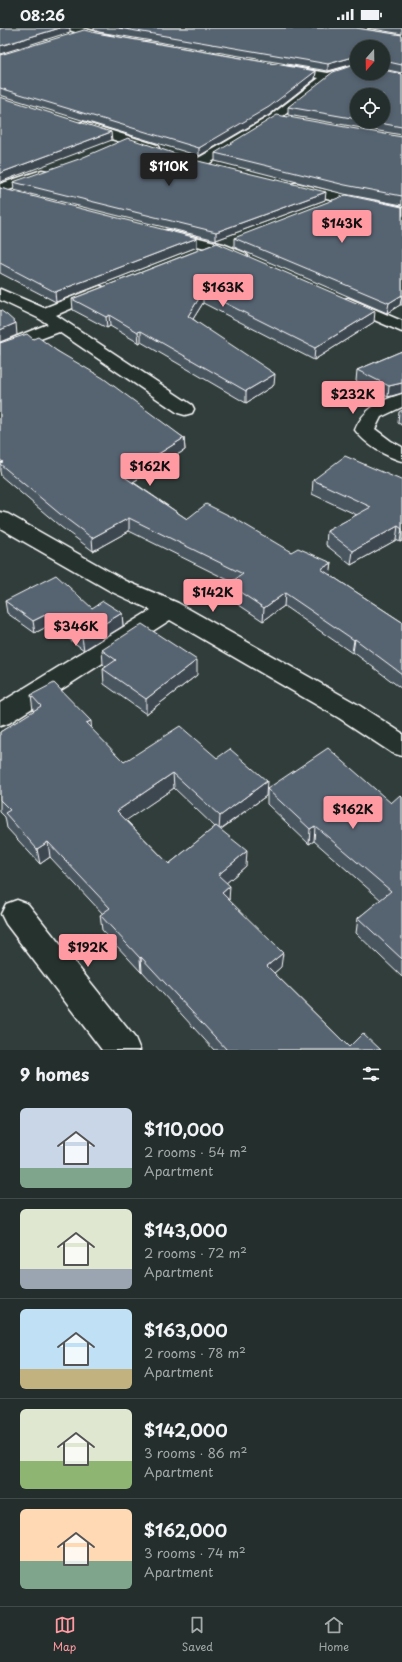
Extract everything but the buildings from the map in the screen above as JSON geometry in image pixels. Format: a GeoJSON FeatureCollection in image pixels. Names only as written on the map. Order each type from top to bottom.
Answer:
{"type":"FeatureCollection","features":[{"type":"Feature","properties":{"kind":"street"},"geometry":{"type":"LineString","coordinates":[[71,32],[87,30],[97,36],[120,40]]}},
{"type":"Feature","properties":{"kind":"street"},"geometry":{"type":"LineString","coordinates":[[274,67],[328,76]]}},
{"type":"Feature","properties":{"kind":"street"},"geometry":{"type":"LineString","coordinates":[[200,163],[274,118],[328,76],[350,70]]}},
{"type":"Feature","properties":{"kind":"street"},"geometry":{"type":"LineString","coordinates":[[274,118],[289,121]]}},
{"type":"Feature","properties":{"kind":"street"},"geometry":{"type":"LineString","coordinates":[[74,123],[163,152]]}},
{"type":"Feature","properties":{"kind":"street"},"geometry":{"type":"LineString","coordinates":[[106,148],[126,140]]}},
{"type":"Feature","properties":{"kind":"street"},"geometry":{"type":"LineString","coordinates":[[185,159],[215,167]]}},
{"type":"Feature","properties":{"kind":"street"},"geometry":{"type":"LineString","coordinates":[[0,189],[52,170]]}},
{"type":"Feature","properties":{"kind":"street"},"geometry":{"type":"LineString","coordinates":[[283,184],[402,211]]}},
{"type":"Feature","properties":{"kind":"street"},"geometry":{"type":"LineString","coordinates":[[0,192],[22,198]]}},
{"type":"Feature","properties":{"kind":"street"},"geometry":{"type":"LineString","coordinates":[[322,207],[344,199]]}},
{"type":"Feature","properties":{"kind":"street"},"geometry":{"type":"LineString","coordinates":[[151,230],[218,247],[254,262]]}},
{"type":"Feature","properties":{"kind":"street"},"geometry":{"type":"LineString","coordinates":[[196,254],[240,238]]}},
{"type":"Feature","properties":{"kind":"street"},"geometry":{"type":"LineString","coordinates":[[44,314],[116,285]]}},
{"type":"Feature","properties":{"kind":"street"},"geometry":{"type":"LineString","coordinates":[[0,294],[44,314],[186,409]]}},
{"type":"Feature","properties":{"kind":"street"},"geometry":{"type":"LineString","coordinates":[[331,296],[402,327]]}},
{"type":"Feature","properties":{"kind":"street"},"geometry":{"type":"LineString","coordinates":[[0,349],[61,325]]}},
{"type":"Feature","properties":{"kind":"street"},"geometry":{"type":"LineString","coordinates":[[402,400],[375,412],[368,420],[365,430],[384,445],[402,455]]}},
{"type":"Feature","properties":{"kind":"street"},"geometry":{"type":"LineString","coordinates":[[0,519],[118,586],[170,610],[348,711],[402,746]]}},
{"type":"Feature","properties":{"kind":"street"},"geometry":{"type":"LineString","coordinates":[[0,716],[170,610]]}},
{"type":"Feature","properties":{"kind":"street"},"geometry":{"type":"LineString","coordinates":[[18,914],[123,1050]]}}]}
